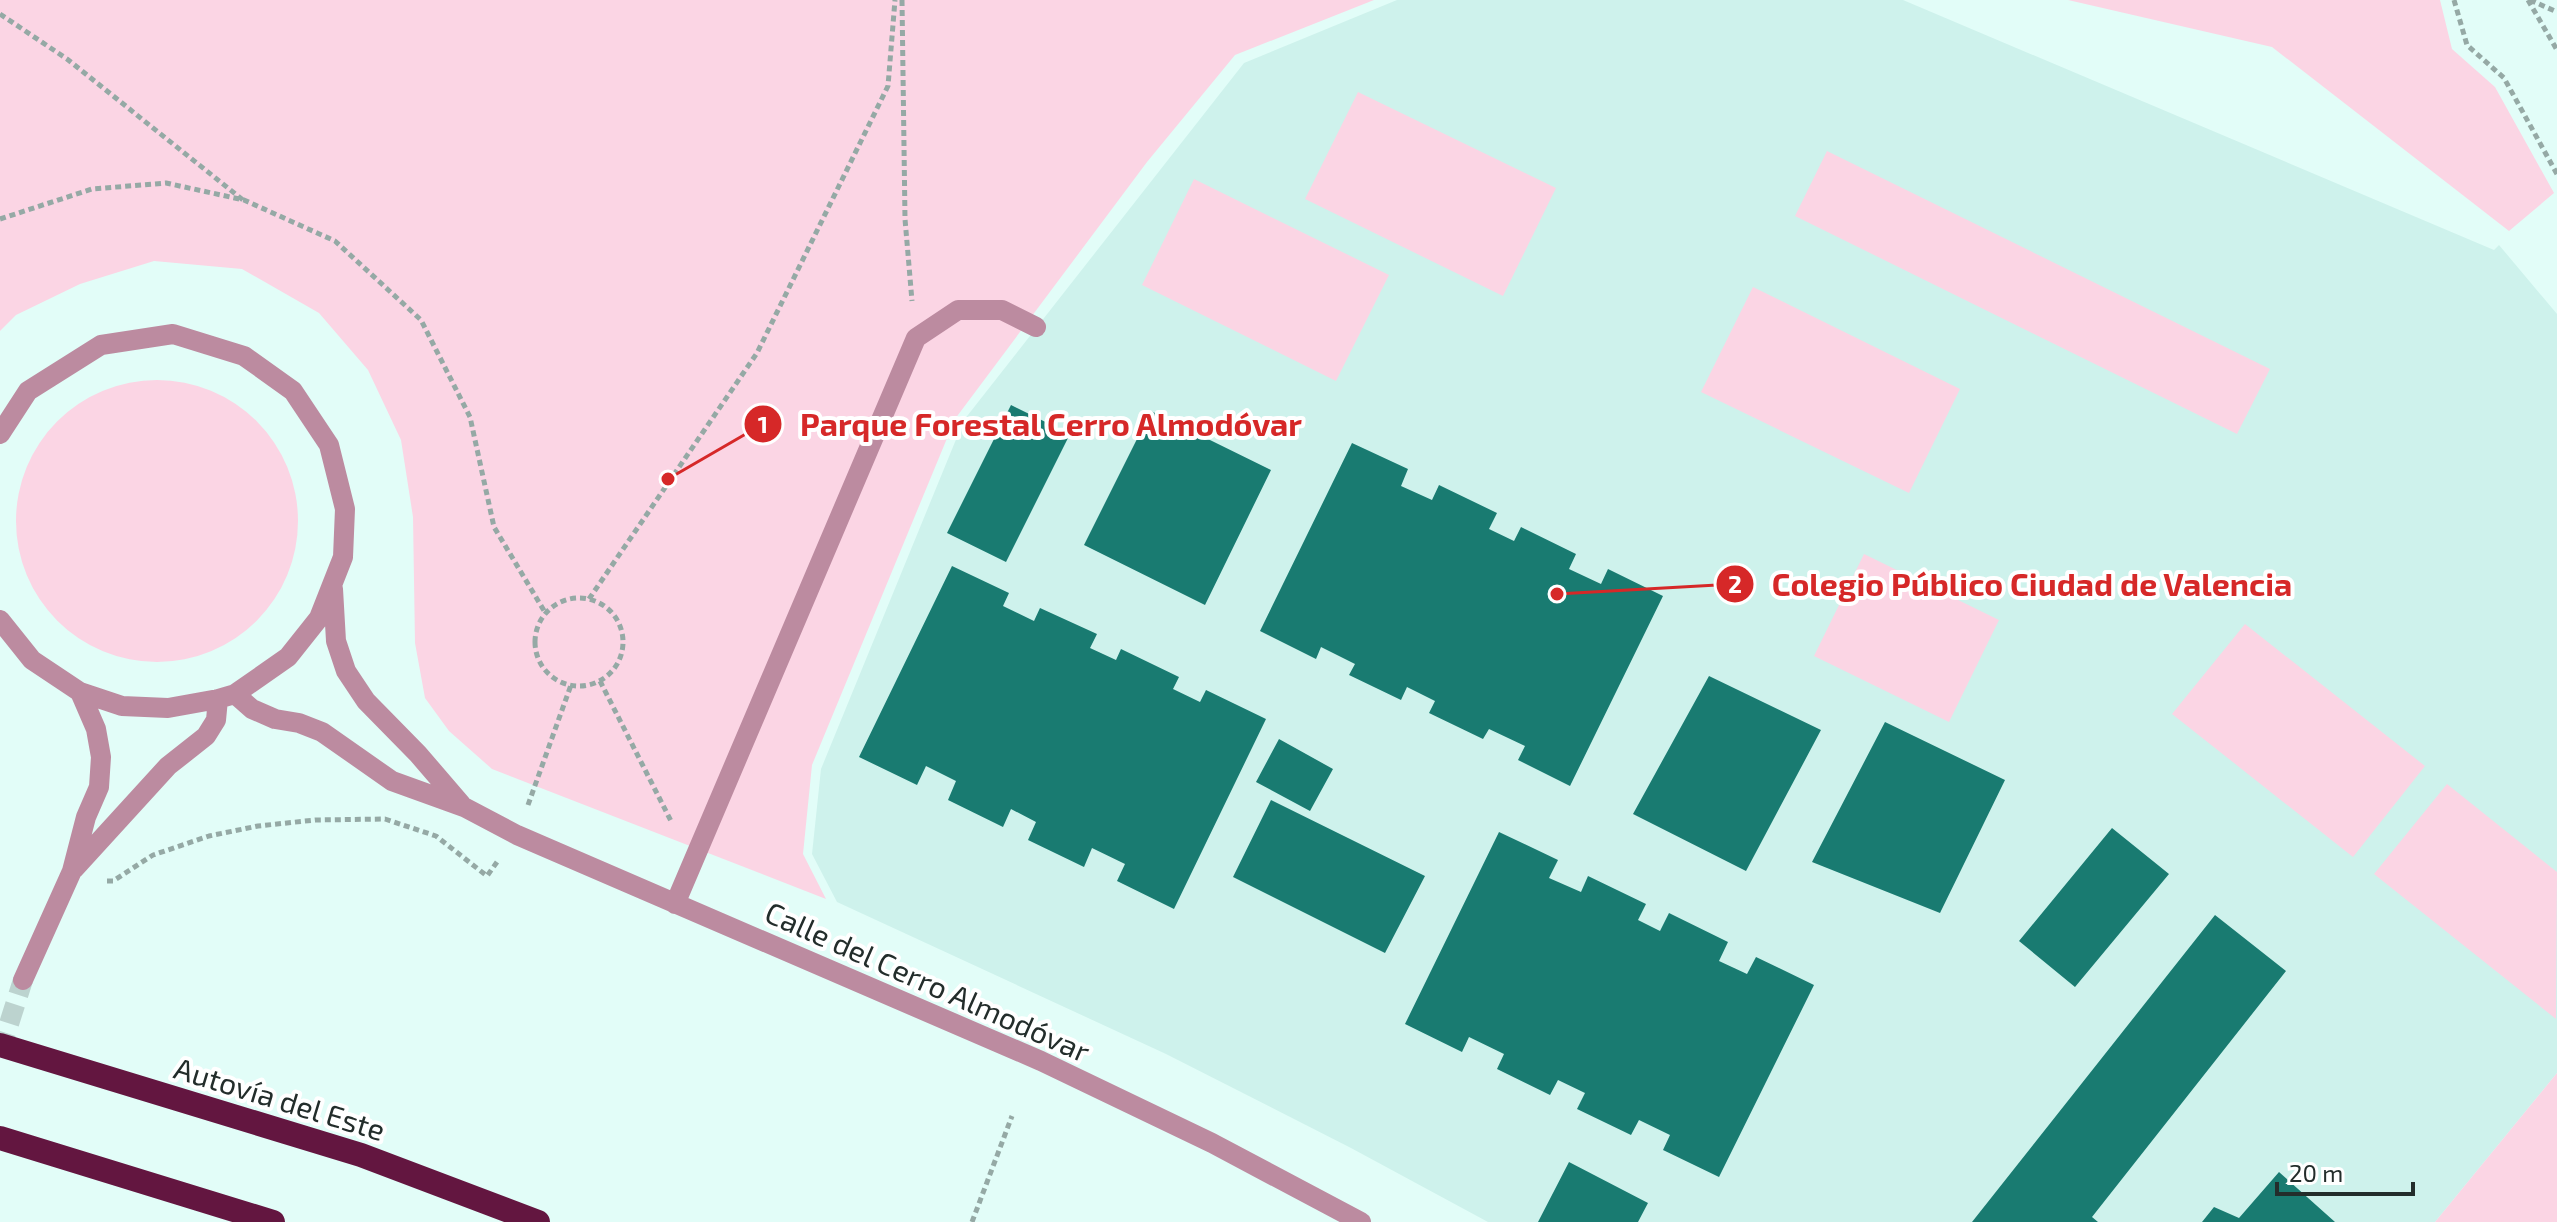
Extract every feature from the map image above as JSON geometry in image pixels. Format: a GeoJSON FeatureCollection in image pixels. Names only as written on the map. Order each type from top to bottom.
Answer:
{"type":"FeatureCollection","features":[{"type":"Feature","properties":{"kind":"highway","name":"Autovía del Este"},"geometry":{"type":"LineString","coordinates":[[0,1045],[361,1155],[538,1222]]}},
{"type":"Feature","properties":{"kind":"highway"},"geometry":{"type":"LineString","coordinates":[[0,1138],[273,1222]]}},
{"type":"Feature","properties":{"kind":"street"},"geometry":{"type":"LineString","coordinates":[[675,904],[916,338],[958,310],[1002,310],[1036,327]]}},
{"type":"Feature","properties":{"kind":"street"},"geometry":{"type":"LineString","coordinates":[[0,434],[28,391],[101,345],[173,334],[244,356],[293,391],[329,445],[345,509],[343,557],[319,618],[288,657],[226,696],[168,708],[122,706],[80,692],[32,660],[0,620]]}},
{"type":"Feature","properties":{"kind":"street","name":"Calle del Cerro Almodóvar"},"geometry":{"type":"LineString","coordinates":[[333,581],[336,641],[346,671],[366,701],[464,807]]}},
{"type":"Feature","properties":{"kind":"street"},"geometry":{"type":"LineString","coordinates":[[23,980],[72,871],[86,817],[99,787],[101,757],[96,729],[80,692]]}},
{"type":"Feature","properties":{"kind":"street"},"geometry":{"type":"LineString","coordinates":[[72,871],[168,766],[206,736],[226,696]]}},
{"type":"Feature","properties":{"kind":"street","name":"Calle del Cerro Almodóvar"},"geometry":{"type":"LineString","coordinates":[[226,696],[264,714],[322,732],[392,781],[464,807],[517,835],[1041,1061],[1212,1143],[1361,1222]]}},
{"type":"Feature","properties":{"kind":"path"},"geometry":{"type":"LineString","coordinates":[[589,599],[757,353],[888,86],[895,0]]}},
{"type":"Feature","properties":{"kind":"path"},"geometry":{"type":"LineString","coordinates":[[902,0],[905,219],[916,338]]}},
{"type":"Feature","properties":{"kind":"path"},"geometry":{"type":"LineString","coordinates":[[2454,0],[2467,45],[2504,78],[2557,174]]}},
{"type":"Feature","properties":{"kind":"path"},"geometry":{"type":"LineString","coordinates":[[2529,0],[2557,12]]}},
{"type":"Feature","properties":{"kind":"path"},"geometry":{"type":"LineString","coordinates":[[2529,0],[2557,50]]}},
{"type":"Feature","properties":{"kind":"path"},"geometry":{"type":"LineString","coordinates":[[0,14],[67,59],[244,200]]}},
{"type":"Feature","properties":{"kind":"path"},"geometry":{"type":"LineString","coordinates":[[0,219],[92,189],[166,183],[244,200],[335,241],[421,320],[470,417],[494,527],[546,614]]}},
{"type":"Feature","properties":{"kind":"path"},"geometry":{"type":"LineString","coordinates":[[589,599],[603,604],[614,614],[622,629],[624,644],[612,672],[600,681],[571,685],[545,670],[537,656],[535,641],[538,627],[555,605],[566,600],[589,599]]}},
{"type":"Feature","properties":{"kind":"path"},"geometry":{"type":"LineString","coordinates":[[600,681],[680,838],[700,845]]}},
{"type":"Feature","properties":{"kind":"path"},"geometry":{"type":"LineString","coordinates":[[517,835],[571,685]]}},
{"type":"Feature","properties":{"kind":"path"},"geometry":{"type":"LineString","coordinates":[[103,880],[113,881],[153,855],[209,836],[258,826],[315,820],[385,819],[436,836],[487,876],[499,860]]}},
{"type":"Feature","properties":{"kind":"path"},"geometry":{"type":"LineString","coordinates":[[972,1222],[1012,1116]]}},
{"type":"Feature","properties":{"kind":"shaded area"},"geometry":{"type":"Polygon","coordinates":[[[0,0],[1374,0],[1235,55],[1147,162],[955,419],[812,765],[803,854],[826,899],[492,769],[449,731],[425,698],[415,643],[413,517],[401,440],[368,370],[319,313],[242,269],[154,261],[80,284],[16,315],[0,331],[0,0]]]}},
{"type":"Feature","properties":{"kind":"shaded area"},"geometry":{"type":"Polygon","coordinates":[[[1397,0],[1903,0],[2494,250],[2499,245],[2557,314],[2557,1073],[2435,1222],[1488,1222],[1166,1054],[837,902],[812,854],[821,769],[964,420],[1244,63],[1397,0]]]}},
{"type":"Feature","properties":{"kind":"shaded area"},"geometry":{"type":"Polygon","coordinates":[[[2068,0],[2440,0],[2452,49],[2495,87],[2554,193],[2509,231],[2272,47],[2068,0]]]}},
{"type":"Feature","properties":{"kind":"shaded area"},"geometry":{"type":"Polygon","coordinates":[[[1358,92],[1556,188],[1503,296],[1305,199],[1358,92]]]}},
{"type":"Feature","properties":{"kind":"shaded area"},"geometry":{"type":"Polygon","coordinates":[[[1827,151],[2270,369],[2237,434],[1795,216],[1827,151]]]}},
{"type":"Feature","properties":{"kind":"shaded area"},"geometry":{"type":"Polygon","coordinates":[[[1194,179],[1389,275],[1336,381],[1142,285],[1194,179]]]}},
{"type":"Feature","properties":{"kind":"shaded area"},"geometry":{"type":"Polygon","coordinates":[[[1753,287],[1960,389],[1909,493],[1701,392],[1753,287]]]}},
{"type":"Feature","properties":{"kind":"shaded area"},"geometry":{"type":"Polygon","coordinates":[[[157,380],[185,383],[211,391],[257,421],[287,467],[295,493],[298,521],[295,549],[287,575],[257,621],[211,651],[185,659],[157,662],[129,659],[103,651],[57,621],[27,575],[19,549],[16,521],[19,493],[27,467],[57,421],[103,391],[129,383],[157,380]]]}},
{"type":"Feature","properties":{"kind":"shaded area"},"geometry":{"type":"Polygon","coordinates":[[[1864,554],[1999,620],[1949,722],[1814,656],[1864,554]]]}},
{"type":"Feature","properties":{"kind":"shaded area"},"geometry":{"type":"Polygon","coordinates":[[[2245,624],[2425,766],[2353,857],[2172,714],[2245,624]]]}},
{"type":"Feature","properties":{"kind":"shaded area"},"geometry":{"type":"Polygon","coordinates":[[[2447,784],[2557,872],[2556,1019],[2374,874],[2447,784]]]}},
{"type":"Feature","properties":{"kind":"shaded area"},"geometry":{"type":"Polygon","coordinates":[[[2557,1073],[2557,1222],[2435,1222],[2557,1073]]]}},
{"type":"Feature","properties":{"kind":"building"},"geometry":{"type":"Polygon","coordinates":[[[1011,405],[1070,434],[1006,562],[947,533],[1011,405]]]}},
{"type":"Feature","properties":{"kind":"building"},"geometry":{"type":"Polygon","coordinates":[[[1151,411],[1271,470],[1205,605],[1084,545],[1151,411]]]}},
{"type":"Feature","properties":{"kind":"building"},"geometry":{"type":"Polygon","coordinates":[[[1352,443],[1408,469],[1401,486],[1432,500],[1439,485],[1497,513],[1489,529],[1514,541],[1521,527],[1576,554],[1569,569],[1601,584],[1608,569],[1663,596],[1570,786],[1518,760],[1525,746],[1489,729],[1483,739],[1429,713],[1435,701],[1407,687],[1401,700],[1349,675],[1355,664],[1321,647],[1316,659],[1260,631],[1352,443]]]}},
{"type":"Feature","properties":{"kind":"building"},"geometry":{"type":"Polygon","coordinates":[[[952,566],[1009,593],[1003,606],[1034,621],[1040,608],[1097,634],[1090,648],[1116,660],[1121,649],[1179,677],[1173,689],[1200,702],[1206,690],[1266,719],[1174,909],[1117,881],[1125,864],[1092,848],[1084,867],[1028,840],[1036,822],[1011,809],[1003,827],[948,800],[956,781],[926,766],[917,785],[859,757],[952,566]]]}},
{"type":"Feature","properties":{"kind":"building"},"geometry":{"type":"Polygon","coordinates":[[[1709,676],[1821,730],[1746,871],[1633,814],[1709,676]]]}},
{"type":"Feature","properties":{"kind":"building"},"geometry":{"type":"Polygon","coordinates":[[[1885,722],[2005,780],[1940,913],[1812,862],[1885,722]]]}},
{"type":"Feature","properties":{"kind":"building"},"geometry":{"type":"Polygon","coordinates":[[[1279,739],[1333,769],[1310,811],[1256,782],[1279,739]]]}},
{"type":"Feature","properties":{"kind":"building"},"geometry":{"type":"Polygon","coordinates":[[[1271,800],[1425,876],[1385,953],[1233,877],[1271,800]]]}},
{"type":"Feature","properties":{"kind":"building"},"geometry":{"type":"Polygon","coordinates":[[[2112,828],[2169,874],[2075,987],[2019,941],[2112,828]]]}},
{"type":"Feature","properties":{"kind":"building"},"geometry":{"type":"Polygon","coordinates":[[[1499,832],[1558,860],[1549,878],[1581,892],[1588,876],[1646,904],[1638,920],[1660,931],[1669,913],[1728,942],[1719,961],[1747,974],[1756,957],[1814,985],[1719,1177],[1663,1150],[1670,1135],[1639,1120],[1631,1135],[1577,1109],[1585,1093],[1558,1080],[1550,1095],[1497,1069],[1504,1054],[1469,1037],[1462,1052],[1405,1024],[1499,832]]]}},
{"type":"Feature","properties":{"kind":"building"},"geometry":{"type":"Polygon","coordinates":[[[2215,915],[2286,971],[2092,1217],[2098,1222],[1972,1222],[2215,915]]]}},
{"type":"Feature","properties":{"kind":"building"},"geometry":{"type":"Polygon","coordinates":[[[1569,1162],[1648,1203],[1638,1222],[1538,1222],[1569,1162]]]}},
{"type":"Feature","properties":{"kind":"building"},"geometry":{"type":"Polygon","coordinates":[[[2279,1172],[2335,1222],[2202,1222],[2214,1207],[2239,1218],[2279,1172]]]}},
{"type":"Feature","properties":{"kind":"tunnel"},"geometry":{"type":"LineString","coordinates":[[0,1052],[23,980]]}},
{"type":"Feature","properties":{"kind":"place","name":"Parque Forestal Cerro Almodóvar"},"geometry":{"type":"Point","coordinates":[668,479]}},
{"type":"Feature","properties":{"kind":"place","name":"Colegio Público Ciudad de Valencia"},"geometry":{"type":"Point","coordinates":[1557,594]}}]}
